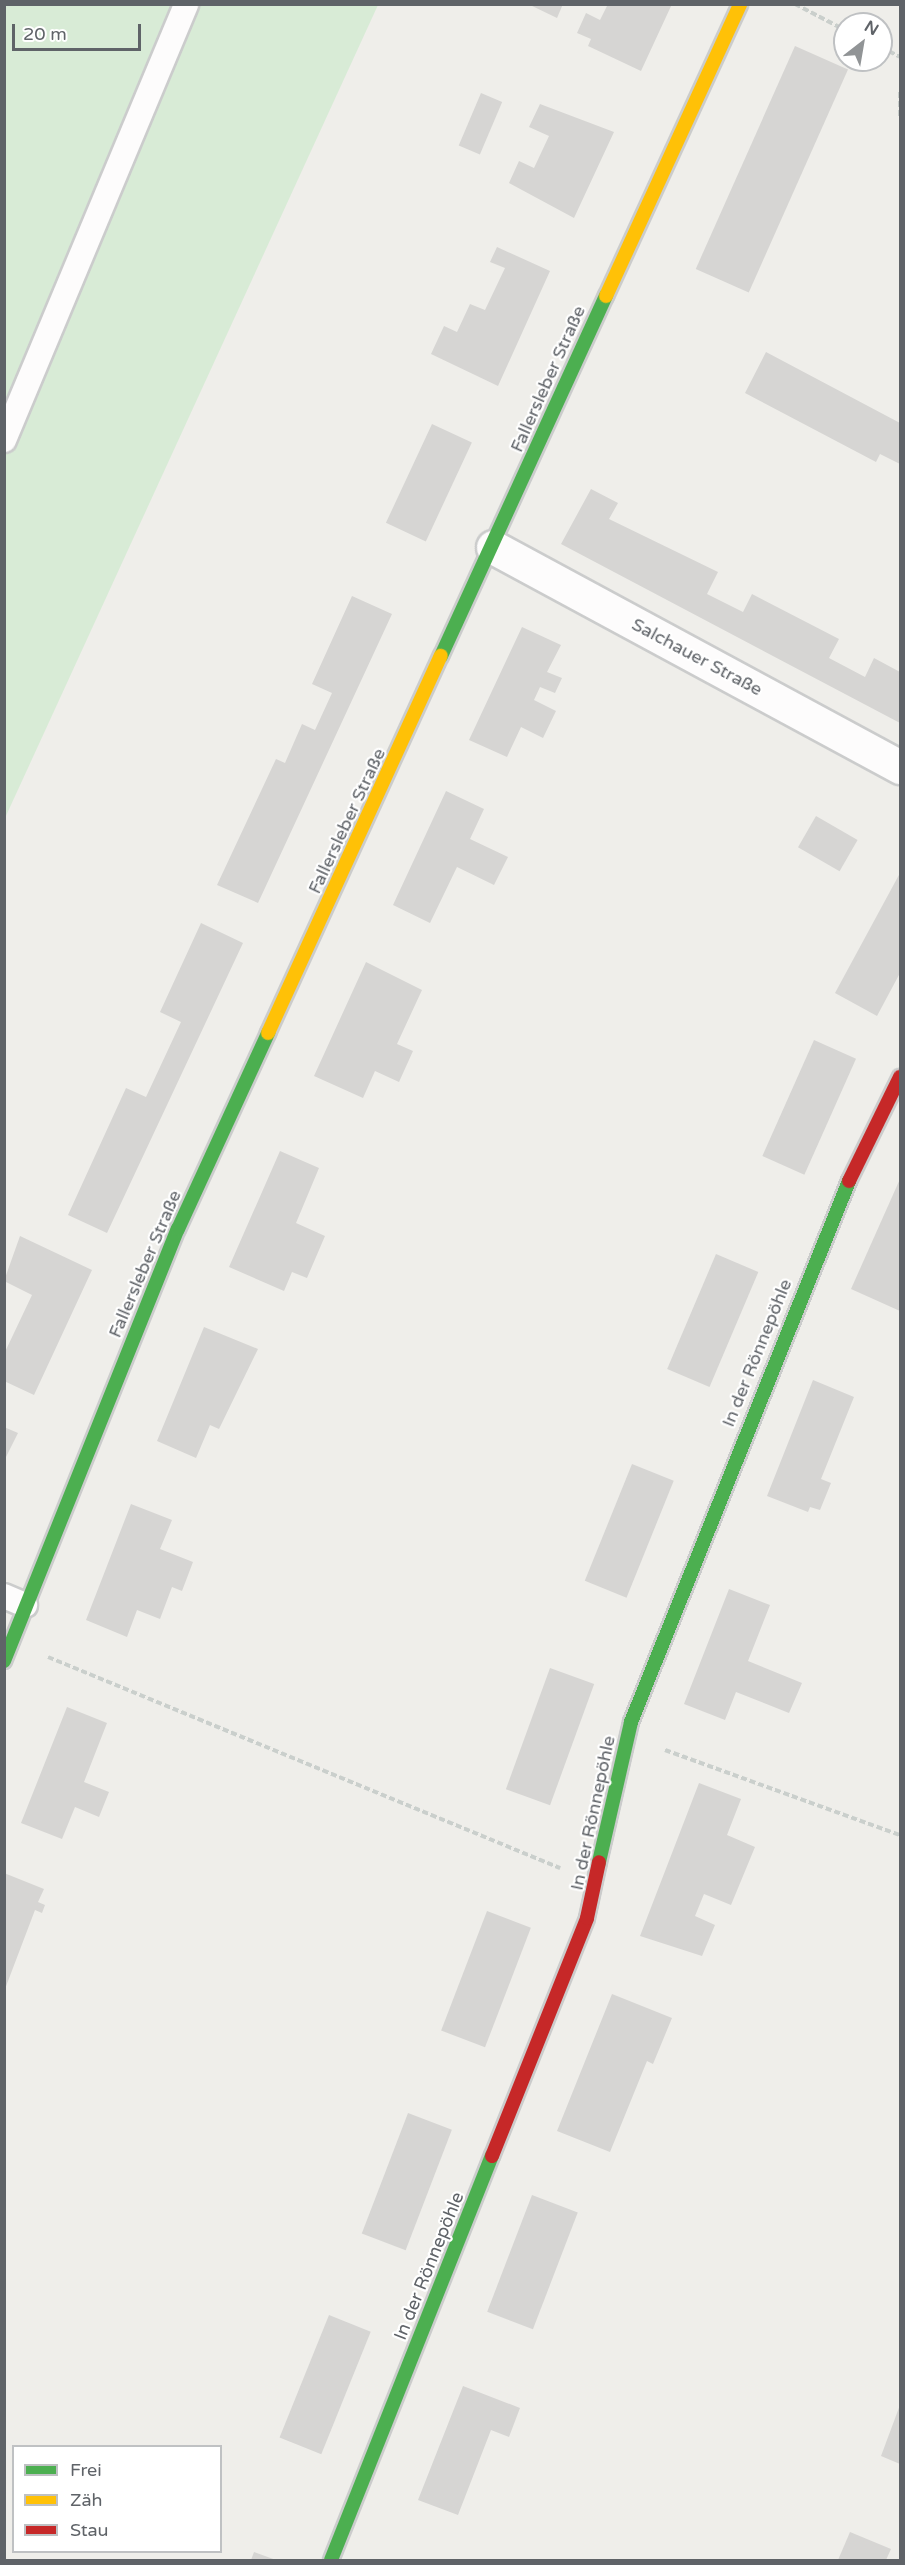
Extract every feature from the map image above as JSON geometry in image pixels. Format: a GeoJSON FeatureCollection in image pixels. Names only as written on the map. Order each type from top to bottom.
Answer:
{"type":"FeatureCollection","features":[{"type":"Feature","properties":{"kind":"street","name":"Fallersleber Straße"},"geometry":{"type":"LineString","coordinates":[[4,1661],[12,1641],[15,1601],[178,1229],[493,547],[740,4]]}},
{"type":"Feature","properties":{"kind":"street","name":"Salchauer Straße"},"geometry":{"type":"LineString","coordinates":[[493,547],[900,767]]}},
{"type":"Feature","properties":{"kind":"street","name":"In der Rönnepöhle"},"geometry":{"type":"LineString","coordinates":[[331,2560],[597,1884],[627,1736],[781,1339],[835,1210],[900,1077]]}},
{"type":"Feature","properties":{"kind":"lane"},"geometry":{"type":"LineString","coordinates":[[4,440],[186,4]]}},
{"type":"Feature","properties":{"kind":"path"},"geometry":{"type":"LineString","coordinates":[[795,4],[833,24]]}},
{"type":"Feature","properties":{"kind":"path"},"geometry":{"type":"LineString","coordinates":[[900,92],[900,118]]}},
{"type":"Feature","properties":{"kind":"path"},"geometry":{"type":"LineString","coordinates":[[12,1641],[597,1884]]}},
{"type":"Feature","properties":{"kind":"path"},"geometry":{"type":"LineString","coordinates":[[627,1736],[900,1835]]}},
{"type":"Feature","properties":{"kind":"green space"},"geometry":{"type":"Polygon","coordinates":[[[5,5],[378,5],[5,818],[5,5]]]}},
{"type":"Feature","properties":{"kind":"building"},"geometry":{"type":"Polygon","coordinates":[[[528,4],[563,4],[557,18],[528,4]]]}},
{"type":"Feature","properties":{"kind":"building"},"geometry":{"type":"Polygon","coordinates":[[[608,4],[672,4],[641,71],[588,46],[591,39],[577,33],[586,13],[600,20],[608,4]]]}},
{"type":"Feature","properties":{"kind":"building"},"geometry":{"type":"Polygon","coordinates":[[[795,46],[833,63],[833,72],[847,72],[749,292],[696,269],[795,46]]]}},
{"type":"Feature","properties":{"kind":"building"},"geometry":{"type":"Polygon","coordinates":[[[481,93],[502,102],[480,154],[459,145],[481,93]]]}},
{"type":"Feature","properties":{"kind":"building"},"geometry":{"type":"Polygon","coordinates":[[[540,104],[614,132],[574,218],[509,183],[519,161],[534,168],[549,136],[529,127],[540,104]]]}},
{"type":"Feature","properties":{"kind":"building"},"geometry":{"type":"Polygon","coordinates":[[[497,247],[550,271],[498,386],[431,354],[444,326],[457,332],[470,304],[485,310],[505,268],[490,262],[497,247]]]}},
{"type":"Feature","properties":{"kind":"building"},"geometry":{"type":"Polygon","coordinates":[[[766,352],[900,423],[900,464],[880,454],[876,462],[745,393],[766,352]]]}},
{"type":"Feature","properties":{"kind":"building"},"geometry":{"type":"Polygon","coordinates":[[[432,424],[472,443],[426,541],[386,523],[432,424]]]}},
{"type":"Feature","properties":{"kind":"building"},"geometry":{"type":"Polygon","coordinates":[[[591,489],[618,503],[609,519],[718,572],[707,594],[743,612],[752,594],[839,639],[829,658],[865,677],[874,658],[900,672],[900,723],[561,544],[591,489]]]}},
{"type":"Feature","properties":{"kind":"building"},"geometry":{"type":"Polygon","coordinates":[[[352,596],[392,614],[258,903],[217,885],[276,759],[285,763],[302,724],[315,730],[332,693],[312,684],[352,596]]]}},
{"type":"Feature","properties":{"kind":"building"},"geometry":{"type":"Polygon","coordinates":[[[522,627],[561,645],[547,672],[562,678],[555,693],[540,687],[534,700],[556,711],[543,738],[521,727],[507,757],[469,740],[522,627]]]}},
{"type":"Feature","properties":{"kind":"building"},"geometry":{"type":"Polygon","coordinates":[[[446,791],[484,809],[470,839],[508,857],[494,885],[457,867],[430,923],[393,905],[446,791]]]}},
{"type":"Feature","properties":{"kind":"building"},"geometry":{"type":"Polygon","coordinates":[[[816,816],[858,840],[840,871],[798,847],[816,816]]]}},
{"type":"Feature","properties":{"kind":"building"},"geometry":{"type":"Polygon","coordinates":[[[900,873],[900,973],[877,1016],[835,993],[900,873]]]}},
{"type":"Feature","properties":{"kind":"building"},"geometry":{"type":"Polygon","coordinates":[[[201,923],[243,943],[107,1233],[68,1215],[126,1088],[146,1097],[181,1022],[160,1012],[201,923]]]}},
{"type":"Feature","properties":{"kind":"building"},"geometry":{"type":"Polygon","coordinates":[[[366,962],[422,990],[397,1044],[413,1051],[399,1082],[375,1071],[363,1098],[314,1076],[366,962]]]}},
{"type":"Feature","properties":{"kind":"building"},"geometry":{"type":"Polygon","coordinates":[[[814,1040],[856,1059],[804,1175],[762,1156],[814,1040]]]}},
{"type":"Feature","properties":{"kind":"building"},"geometry":{"type":"Polygon","coordinates":[[[280,1151],[319,1168],[296,1223],[325,1236],[307,1278],[292,1272],[284,1291],[229,1267],[280,1151]]]}},
{"type":"Feature","properties":{"kind":"building"},"geometry":{"type":"Polygon","coordinates":[[[900,1179],[900,1311],[851,1289],[900,1179]]]}},
{"type":"Feature","properties":{"kind":"building"},"geometry":{"type":"Polygon","coordinates":[[[20,1236],[92,1270],[34,1395],[4,1381],[4,1354],[32,1295],[4,1281],[20,1236]]]}},
{"type":"Feature","properties":{"kind":"building"},"geometry":{"type":"Polygon","coordinates":[[[716,1254],[758,1272],[710,1387],[667,1369],[716,1254]]]}},
{"type":"Feature","properties":{"kind":"building"},"geometry":{"type":"Polygon","coordinates":[[[204,1327],[258,1349],[219,1429],[210,1425],[196,1458],[157,1441],[204,1327]]]}},
{"type":"Feature","properties":{"kind":"building"},"geometry":{"type":"Polygon","coordinates":[[[813,1380],[854,1397],[821,1479],[831,1483],[820,1510],[810,1507],[808,1512],[767,1496],[813,1380]]]}},
{"type":"Feature","properties":{"kind":"building"},"geometry":{"type":"Polygon","coordinates":[[[4,1427],[18,1433],[4,1461],[4,1427]]]}},
{"type":"Feature","properties":{"kind":"building"},"geometry":{"type":"Polygon","coordinates":[[[632,1464],[674,1481],[627,1598],[585,1581],[632,1464]]]}},
{"type":"Feature","properties":{"kind":"building"},"geometry":{"type":"Polygon","coordinates":[[[131,1504],[172,1520],[160,1549],[193,1562],[182,1591],[172,1587],[160,1619],[137,1610],[127,1637],[86,1620],[131,1504]]]}},
{"type":"Feature","properties":{"kind":"building"},"geometry":{"type":"Polygon","coordinates":[[[729,1589],[770,1605],[748,1661],[802,1683],[789,1713],[736,1692],[725,1720],[684,1704],[729,1589]]]}},
{"type":"Feature","properties":{"kind":"building"},"geometry":{"type":"Polygon","coordinates":[[[550,1668],[594,1684],[550,1805],[506,1789],[550,1668]]]}},
{"type":"Feature","properties":{"kind":"building"},"geometry":{"type":"Polygon","coordinates":[[[67,1707],[107,1723],[84,1782],[109,1792],[99,1817],[75,1807],[62,1839],[21,1823],[67,1707]]]}},
{"type":"Feature","properties":{"kind":"building"},"geometry":{"type":"Polygon","coordinates":[[[699,1783],[741,1799],[727,1835],[755,1847],[731,1905],[704,1894],[695,1916],[715,1925],[702,1956],[640,1936],[699,1783]]]}},
{"type":"Feature","properties":{"kind":"building"},"geometry":{"type":"Polygon","coordinates":[[[4,1873],[44,1889],[38,1902],[45,1905],[42,1913],[35,1910],[5,1989],[4,1873]]]}},
{"type":"Feature","properties":{"kind":"building"},"geometry":{"type":"Polygon","coordinates":[[[487,1911],[531,1928],[485,2047],[441,2030],[487,1911]]]}},
{"type":"Feature","properties":{"kind":"building"},"geometry":{"type":"Polygon","coordinates":[[[612,1994],[672,2018],[653,2064],[647,2061],[610,2152],[557,2131],[612,1994]]]}},
{"type":"Feature","properties":{"kind":"building"},"geometry":{"type":"Polygon","coordinates":[[[408,2113],[452,2130],[406,2250],[362,2233],[408,2113]]]}},
{"type":"Feature","properties":{"kind":"building"},"geometry":{"type":"Polygon","coordinates":[[[532,2195],[578,2213],[533,2329],[487,2312],[532,2195]]]}},
{"type":"Feature","properties":{"kind":"building"},"geometry":{"type":"Polygon","coordinates":[[[329,2315],[371,2332],[321,2454],[280,2437],[329,2315]]]}},
{"type":"Feature","properties":{"kind":"building"},"geometry":{"type":"Polygon","coordinates":[[[463,2386],[520,2408],[509,2437],[491,2430],[458,2515],[418,2500],[463,2386]]]}},
{"type":"Feature","properties":{"kind":"building"},"geometry":{"type":"Polygon","coordinates":[[[900,2405],[900,2464],[881,2456],[900,2405]]]}},
{"type":"Feature","properties":{"kind":"building"},"geometry":{"type":"Polygon","coordinates":[[[850,2532],[891,2549],[886,2560],[838,2560],[850,2532]]]}},
{"type":"Feature","properties":{"kind":"building"},"geometry":{"type":"Polygon","coordinates":[[[254,2552],[276,2560],[251,2560],[254,2552]]]}},
{"type":"Feature","properties":{"kind":"traffic: fast"},"geometry":{"type":"LineString","coordinates":[[441,656],[606,296]]}},
{"type":"Feature","properties":{"kind":"traffic: fast"},"geometry":{"type":"LineString","coordinates":[[4,1661],[178,1229],[268,1033]]}},
{"type":"Feature","properties":{"kind":"traffic: fast"},"geometry":{"type":"LineString","coordinates":[[599,1862],[631,1722],[849,1181]]}},
{"type":"Feature","properties":{"kind":"traffic: fast"},"geometry":{"type":"LineString","coordinates":[[331,2560],[492,2156]]}},
{"type":"Feature","properties":{"kind":"traffic: slow"},"geometry":{"type":"LineString","coordinates":[[606,296],[740,4]]}},
{"type":"Feature","properties":{"kind":"traffic: slow"},"geometry":{"type":"LineString","coordinates":[[268,1033],[441,656]]}},
{"type":"Feature","properties":{"kind":"traffic: jam"},"geometry":{"type":"LineString","coordinates":[[849,1181],[900,1077]]}},
{"type":"Feature","properties":{"kind":"traffic: jam"},"geometry":{"type":"LineString","coordinates":[[492,2156],[587,1918],[599,1862]]}}]}
